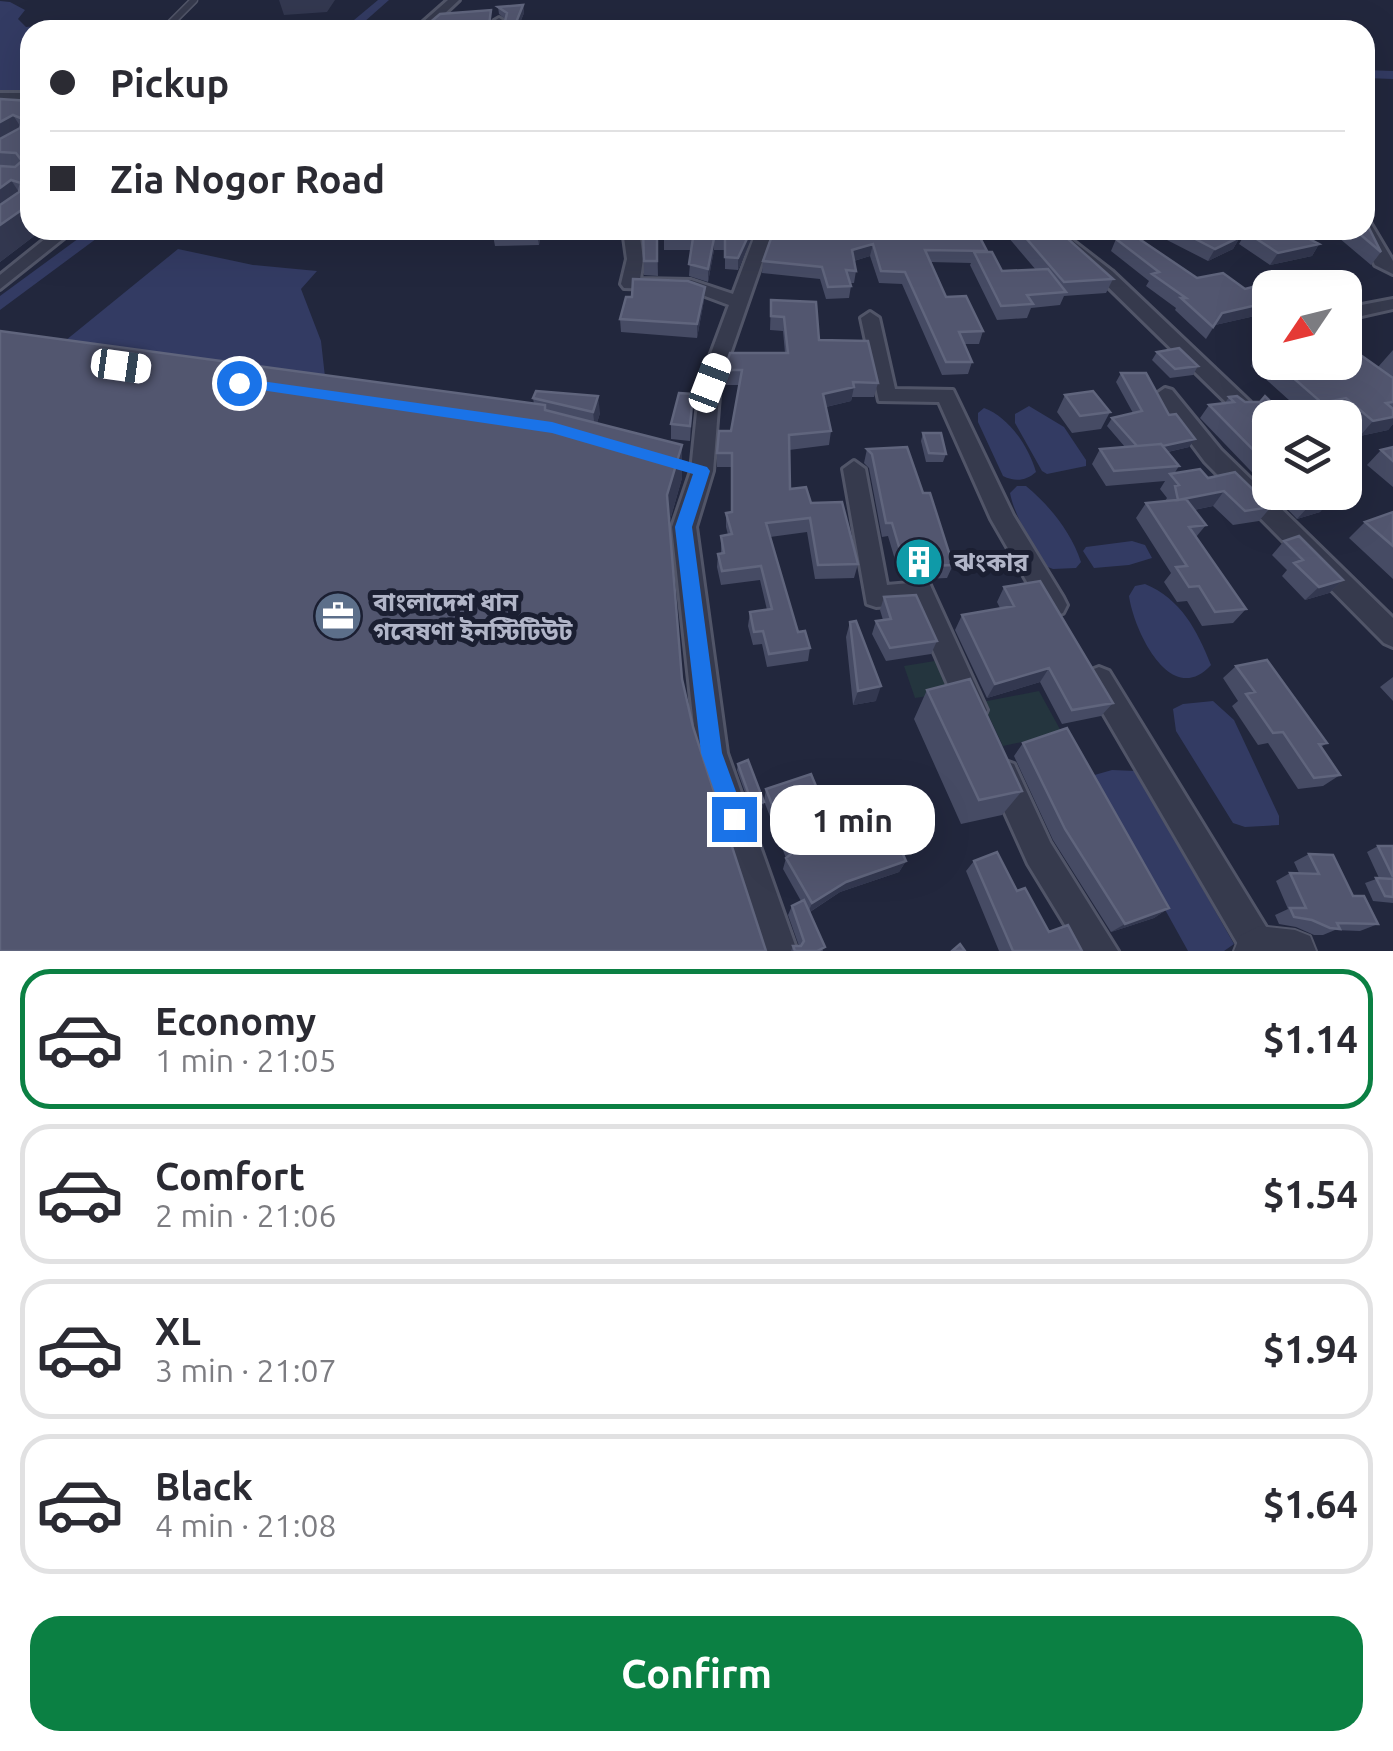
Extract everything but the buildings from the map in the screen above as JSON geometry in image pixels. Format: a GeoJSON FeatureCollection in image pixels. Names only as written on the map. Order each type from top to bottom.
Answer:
{"type":"FeatureCollection","features":[{"type":"Feature","properties":{"kind":"street"},"geometry":{"type":"LineString","coordinates":[[431,20],[454,0]]}},
{"type":"Feature","properties":{"kind":"street"},"geometry":{"type":"LineString","coordinates":[[0,284],[54,240]]}},
{"type":"Feature","properties":{"kind":"street"},"geometry":{"type":"LineString","coordinates":[[632,240],[635,259],[630,284],[691,285],[740,302]]}},
{"type":"Feature","properties":{"kind":"street"},"geometry":{"type":"LineString","coordinates":[[762,240],[710,383],[684,527],[712,753],[780,951]]}},
{"type":"Feature","properties":{"kind":"street"},"geometry":{"type":"LineString","coordinates":[[1061,240],[1106,276],[1243,407]]}},
{"type":"Feature","properties":{"kind":"street"},"geometry":{"type":"LineString","coordinates":[[1371,240],[1380,261],[1393,269]]}},
{"type":"Feature","properties":{"kind":"street"},"geometry":{"type":"LineString","coordinates":[[1362,310],[1393,304]]}},
{"type":"Feature","properties":{"kind":"street"},"geometry":{"type":"LineString","coordinates":[[870,318],[886,396],[946,395],[1002,519],[1064,622]]}},
{"type":"Feature","properties":{"kind":"street"},"geometry":{"type":"LineString","coordinates":[[1165,395],[1213,456],[1392,634]]}},
{"type":"Feature","properties":{"kind":"street"},"geometry":{"type":"LineString","coordinates":[[854,469],[876,596],[921,593],[1039,852],[1101,951]]}},
{"type":"Feature","properties":{"kind":"street"},"geometry":{"type":"LineString","coordinates":[[1084,656],[1269,950]]}},
{"type":"Feature","properties":{"kind":"lane"},"geometry":{"type":"LineString","coordinates":[[174,20],[194,0]]}},
{"type":"Feature","properties":{"kind":"shaded area"},"geometry":{"type":"Polygon","coordinates":[[[941,660],[954,692],[915,698],[904,666],[941,660]]]}},
{"type":"Feature","properties":{"kind":"shaded area"},"geometry":{"type":"Polygon","coordinates":[[[1039,691],[1062,733],[1003,746],[982,702],[1039,691]]]}},
{"type":"Feature","properties":{"kind":"water"},"geometry":{"type":"Polygon","coordinates":[[[0,1],[25,10],[18,19],[20,93],[0,93],[0,1]]]}},
{"type":"Feature","properties":{"kind":"water"},"geometry":{"type":"Polygon","coordinates":[[[178,249],[253,265],[317,271],[301,289],[321,341],[325,377],[60,345],[178,249]]]}},
{"type":"Feature","properties":{"kind":"water"},"geometry":{"type":"Polygon","coordinates":[[[1029,406],[1064,427],[1086,466],[1047,474],[1042,471],[1015,423],[1015,414],[1029,406]]]}},
{"type":"Feature","properties":{"kind":"water"},"geometry":{"type":"Polygon","coordinates":[[[984,408],[1002,418],[1017,434],[1036,472],[1020,480],[1003,476],[978,422],[978,413],[984,408]]]}},
{"type":"Feature","properties":{"kind":"water"},"geometry":{"type":"Polygon","coordinates":[[[1017,486],[1026,486],[1059,520],[1081,562],[1076,568],[1053,569],[1040,564],[1012,501],[1010,493],[1017,486]]]}},
{"type":"Feature","properties":{"kind":"water"},"geometry":{"type":"Polygon","coordinates":[[[1132,541],[1145,545],[1152,558],[1094,568],[1083,551],[1086,547],[1132,541]]]}},
{"type":"Feature","properties":{"kind":"water"},"geometry":{"type":"Polygon","coordinates":[[[1145,584],[1169,598],[1193,628],[1211,665],[1196,676],[1182,678],[1169,672],[1147,645],[1129,596],[1135,586],[1145,584]]]}},
{"type":"Feature","properties":{"kind":"water"},"geometry":{"type":"Polygon","coordinates":[[[1213,701],[1234,720],[1279,816],[1279,825],[1245,827],[1233,823],[1176,731],[1173,709],[1213,701]]]}},
{"type":"Feature","properties":{"kind":"water"},"geometry":{"type":"Polygon","coordinates":[[[1112,770],[1136,771],[1234,944],[1224,951],[1188,951],[1091,776],[1112,770]]]}},
{"type":"Feature","properties":{"kind":"waterway"},"geometry":{"type":"LineString","coordinates":[[360,20],[384,0]]}},
{"type":"Feature","properties":{"kind":"waterway"},"geometry":{"type":"LineString","coordinates":[[1375,74],[1393,75]]}},
{"type":"Feature","properties":{"kind":"waterway"},"geometry":{"type":"LineString","coordinates":[[0,305],[87,240]]}},
{"type":"Feature","properties":{"kind":"place","name":"ঝংকার"},"geometry":{"type":"Point","coordinates":[919,562]}},
{"type":"Feature","properties":{"kind":"place","name":"বাংলাদেশ ধান গবেষণা ইনস্টিটিউট"},"geometry":{"type":"Point","coordinates":[338,616]}},
{"type":"Feature","properties":{"kind":"route"},"geometry":{"type":"LineString","coordinates":[[239,383],[552,428],[702,471],[684,527],[712,753],[734,819]]}}]}
